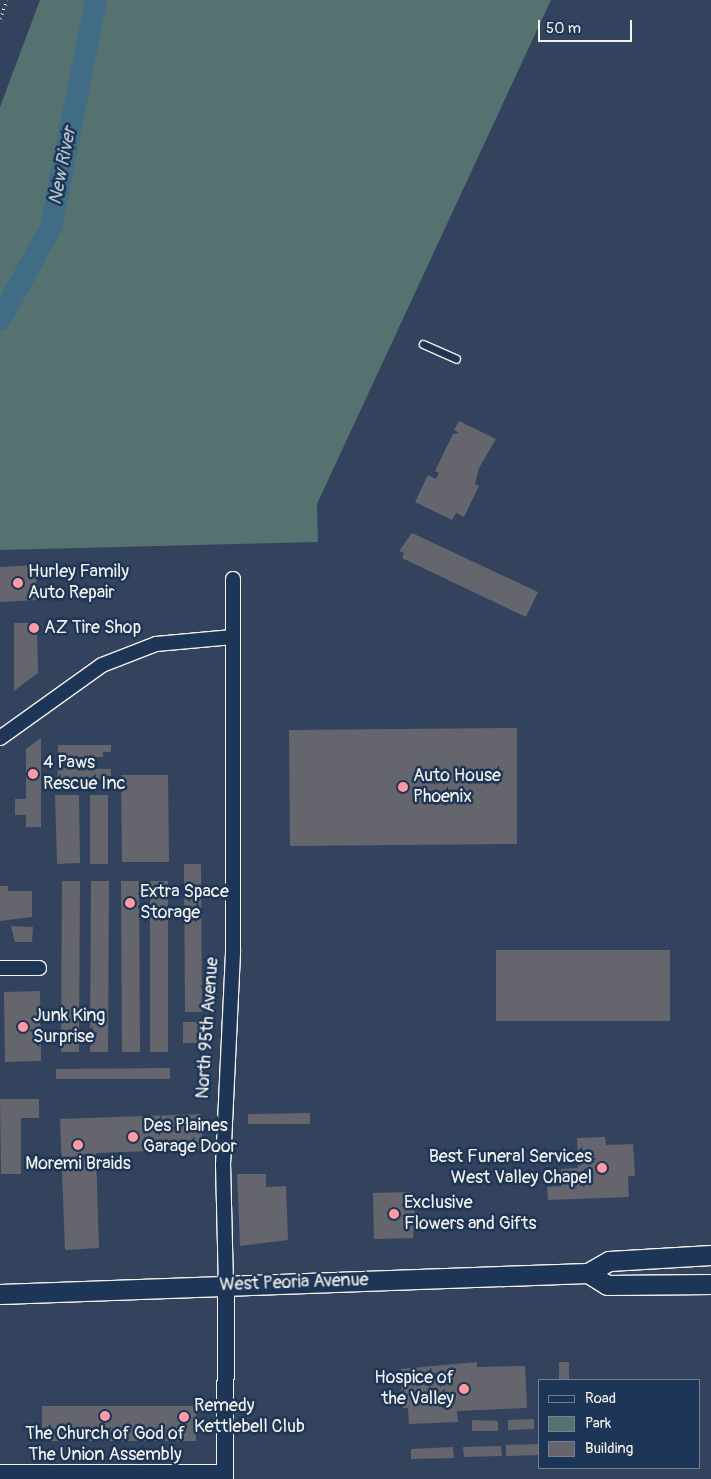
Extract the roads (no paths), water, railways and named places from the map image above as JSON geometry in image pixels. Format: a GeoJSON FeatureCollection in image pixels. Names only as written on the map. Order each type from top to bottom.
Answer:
{"type":"FeatureCollection","features":[{"type":"Feature","properties":{"kind":"main road","name":"West Peoria Avenue"},"geometry":{"type":"LineString","coordinates":[[0,1294],[588,1273],[609,1261],[711,1255]]}},
{"type":"Feature","properties":{"kind":"main road"},"geometry":{"type":"LineString","coordinates":[[588,1273],[607,1285],[711,1284]]}},
{"type":"Feature","properties":{"kind":"street","name":"North 95th Avenue"},"geometry":{"type":"LineString","coordinates":[[225,1475],[226,1286],[223,1165],[233,950],[233,579]]}},
{"type":"Feature","properties":{"kind":"street"},"geometry":{"type":"LineString","coordinates":[[0,738],[67,689],[120,658],[163,642],[233,637]]}},
{"type":"Feature","properties":{"kind":"street"},"geometry":{"type":"LineString","coordinates":[[0,968],[38,968]]}},
{"type":"Feature","properties":{"kind":"street"},"geometry":{"type":"LineString","coordinates":[[0,1472],[225,1475]]}},
{"type":"Feature","properties":{"kind":"lane"},"geometry":{"type":"LineString","coordinates":[[423,344],[456,359]]}},
{"type":"Feature","properties":{"kind":"waterway","name":"New River"},"geometry":{"type":"LineString","coordinates":[[0,320],[51,227],[96,0]]}},
{"type":"Feature","properties":{"kind":"place","name":"Hurley Family Auto Repair"},"geometry":{"type":"Point","coordinates":[18,583]}},
{"type":"Feature","properties":{"kind":"place","name":"AZ Tire Shop"},"geometry":{"type":"Point","coordinates":[34,628]}},
{"type":"Feature","properties":{"kind":"place","name":"4 Paws Rescue Inc"},"geometry":{"type":"Point","coordinates":[33,774]}},
{"type":"Feature","properties":{"kind":"place","name":"Auto House Phoenix"},"geometry":{"type":"Point","coordinates":[403,787]}},
{"type":"Feature","properties":{"kind":"place","name":"Extra Space Storage"},"geometry":{"type":"Point","coordinates":[130,903]}},
{"type":"Feature","properties":{"kind":"place","name":"Junk King Surprise"},"geometry":{"type":"Point","coordinates":[23,1027]}},
{"type":"Feature","properties":{"kind":"place","name":"Des Plaines Garage Door"},"geometry":{"type":"Point","coordinates":[133,1137]}},
{"type":"Feature","properties":{"kind":"place","name":"Moremi Braids"},"geometry":{"type":"Point","coordinates":[78,1145]}},
{"type":"Feature","properties":{"kind":"place","name":"Best Funeral Services West Valley Chapel"},"geometry":{"type":"Point","coordinates":[602,1168]}},
{"type":"Feature","properties":{"kind":"place","name":"Exclusive Flowers and Gifts"},"geometry":{"type":"Point","coordinates":[394,1214]}},
{"type":"Feature","properties":{"kind":"place","name":"Hospice of the Valley"},"geometry":{"type":"Point","coordinates":[464,1389]}},
{"type":"Feature","properties":{"kind":"place","name":"The Church of God of The Union Assembly"},"geometry":{"type":"Point","coordinates":[105,1416]}},
{"type":"Feature","properties":{"kind":"place","name":"Remedy Kettlebell Club"},"geometry":{"type":"Point","coordinates":[184,1417]}}]}
